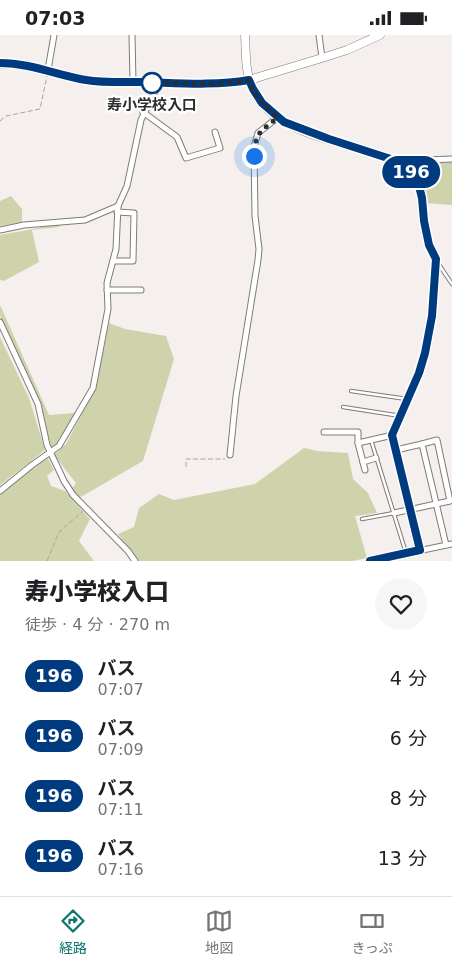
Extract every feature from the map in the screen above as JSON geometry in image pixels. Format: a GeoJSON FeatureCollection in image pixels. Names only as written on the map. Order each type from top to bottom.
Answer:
{"type":"FeatureCollection","features":[{"type":"Feature","properties":{"kind":"street"},"geometry":{"type":"LineString","coordinates":[[48,70],[54,35]]}},
{"type":"Feature","properties":{"kind":"street"},"geometry":{"type":"LineString","coordinates":[[132,35],[133,82]]}},
{"type":"Feature","properties":{"kind":"street"},"geometry":{"type":"LineString","coordinates":[[245,35],[249,80],[256,96],[277,118],[292,126],[395,161],[452,159]]}},
{"type":"Feature","properties":{"kind":"street"},"geometry":{"type":"LineString","coordinates":[[320,35],[322,59]]}},
{"type":"Feature","properties":{"kind":"street"},"geometry":{"type":"LineString","coordinates":[[0,63],[27,65],[86,80],[216,84],[249,80],[322,59],[380,35]]}},
{"type":"Feature","properties":{"kind":"street"},"geometry":{"type":"LineString","coordinates":[[0,491],[63,441],[93,388],[108,309],[107,290],[109,271],[116,249],[118,206],[127,186],[144,112],[153,98],[159,83]]}},
{"type":"Feature","properties":{"kind":"street"},"geometry":{"type":"LineString","coordinates":[[144,112],[177,137],[186,158],[220,148],[215,132]]}},
{"type":"Feature","properties":{"kind":"street"},"geometry":{"type":"LineString","coordinates":[[230,455],[236,396],[259,254],[255,216],[254,147],[258,133],[277,118]]}},
{"type":"Feature","properties":{"kind":"street"},"geometry":{"type":"LineString","coordinates":[[0,230],[24,225],[85,219],[118,206]]}},
{"type":"Feature","properties":{"kind":"street"},"geometry":{"type":"LineString","coordinates":[[113,261],[133,261],[134,213],[117,212]]}},
{"type":"Feature","properties":{"kind":"street"},"geometry":{"type":"LineString","coordinates":[[107,290],[141,290]]}},
{"type":"Feature","properties":{"kind":"street"},"geometry":{"type":"LineString","coordinates":[[0,321],[38,404],[50,453],[64,481],[73,495],[124,547],[135,561]]}},
{"type":"Feature","properties":{"kind":"street"},"geometry":{"type":"LineString","coordinates":[[324,432],[358,432],[358,443],[365,470]]}},
{"type":"Feature","properties":{"kind":"street"},"geometry":{"type":"LineString","coordinates":[[358,443],[392,435],[420,550]]}},
{"type":"Feature","properties":{"kind":"street"},"geometry":{"type":"LineString","coordinates":[[394,513],[450,501],[436,440],[396,450]]}},
{"type":"Feature","properties":{"kind":"street"},"geometry":{"type":"LineString","coordinates":[[370,561],[449,544],[436,504],[422,444]]}},
{"type":"Feature","properties":{"kind":"street"},"geometry":{"type":"LineString","coordinates":[[363,462],[376,458]]}},
{"type":"Feature","properties":{"kind":"lane"},"geometry":{"type":"LineString","coordinates":[[395,161],[400,162],[409,170],[419,186],[429,245],[452,284]]}},
{"type":"Feature","properties":{"kind":"lane"},"geometry":{"type":"LineString","coordinates":[[392,435],[419,373],[429,334],[436,259]]}},
{"type":"Feature","properties":{"kind":"lane"},"geometry":{"type":"LineString","coordinates":[[351,391],[407,399]]}},
{"type":"Feature","properties":{"kind":"lane"},"geometry":{"type":"LineString","coordinates":[[344,407],[401,416]]}},
{"type":"Feature","properties":{"kind":"lane"},"geometry":{"type":"LineString","coordinates":[[371,439],[406,553]]}},
{"type":"Feature","properties":{"kind":"lane"},"geometry":{"type":"LineString","coordinates":[[362,519],[394,513]]}},
{"type":"Feature","properties":{"kind":"path"},"geometry":{"type":"LineString","coordinates":[[0,121],[6,116],[40,109],[48,70]]}},
{"type":"Feature","properties":{"kind":"path"},"geometry":{"type":"LineString","coordinates":[[186,467],[186,459],[230,459],[230,455]]}},
{"type":"Feature","properties":{"kind":"path"},"geometry":{"type":"LineString","coordinates":[[47,561],[59,532],[85,509]]}},
{"type":"Feature","properties":{"kind":"green space"},"geometry":{"type":"Polygon","coordinates":[[[406,161],[452,161],[452,205],[425,203],[421,185],[406,161]]]}},
{"type":"Feature","properties":{"kind":"green space"},"geometry":{"type":"Polygon","coordinates":[[[11,196],[22,209],[22,222],[0,226],[0,201],[11,196]]]}},
{"type":"Feature","properties":{"kind":"green space"},"geometry":{"type":"Polygon","coordinates":[[[60,224],[59,227],[32,230],[39,262],[4,281],[0,280],[0,235],[60,224]]]}},
{"type":"Feature","properties":{"kind":"green space"},"geometry":{"type":"Polygon","coordinates":[[[0,305],[49,415],[75,413],[55,446],[51,447],[40,402],[0,315],[0,305]]]}},
{"type":"Feature","properties":{"kind":"green space"},"geometry":{"type":"Polygon","coordinates":[[[109,323],[125,329],[166,336],[174,359],[143,461],[79,498],[71,490],[76,483],[54,455],[66,444],[96,387],[109,323]]]}},
{"type":"Feature","properties":{"kind":"green space"},"geometry":{"type":"Polygon","coordinates":[[[0,337],[29,398],[45,450],[0,485],[0,337]]]}},
{"type":"Feature","properties":{"kind":"green space"},"geometry":{"type":"Polygon","coordinates":[[[304,448],[317,451],[348,453],[353,479],[368,493],[377,513],[355,516],[367,558],[352,561],[138,561],[118,534],[134,527],[139,508],[159,494],[174,500],[255,484],[304,448]]]}},
{"type":"Feature","properties":{"kind":"green space"},"geometry":{"type":"Polygon","coordinates":[[[48,458],[54,470],[47,476],[51,486],[65,491],[90,519],[79,541],[94,561],[0,561],[0,495],[34,466],[48,458]]]}},
{"type":"Feature","properties":{"kind":"bus line","name":"196"},"geometry":{"type":"LineString","coordinates":[[0,63],[27,65],[96,81],[203,84],[249,80],[256,96],[268,110],[284,122],[400,162],[409,170],[421,191],[429,245],[436,259],[432,316],[425,353],[419,373],[392,435],[420,550],[370,561]]}},
{"type":"Feature","properties":{"kind":"place","name":"寿小学校入口"},"geometry":{"type":"Point","coordinates":[152,83]}},
{"type":"Feature","properties":{"kind":"route"},"geometry":{"type":"LineString","coordinates":[[152,83],[146,83],[216,84],[249,80],[256,96],[277,118],[258,133],[255,141],[254,156]]}}]}
